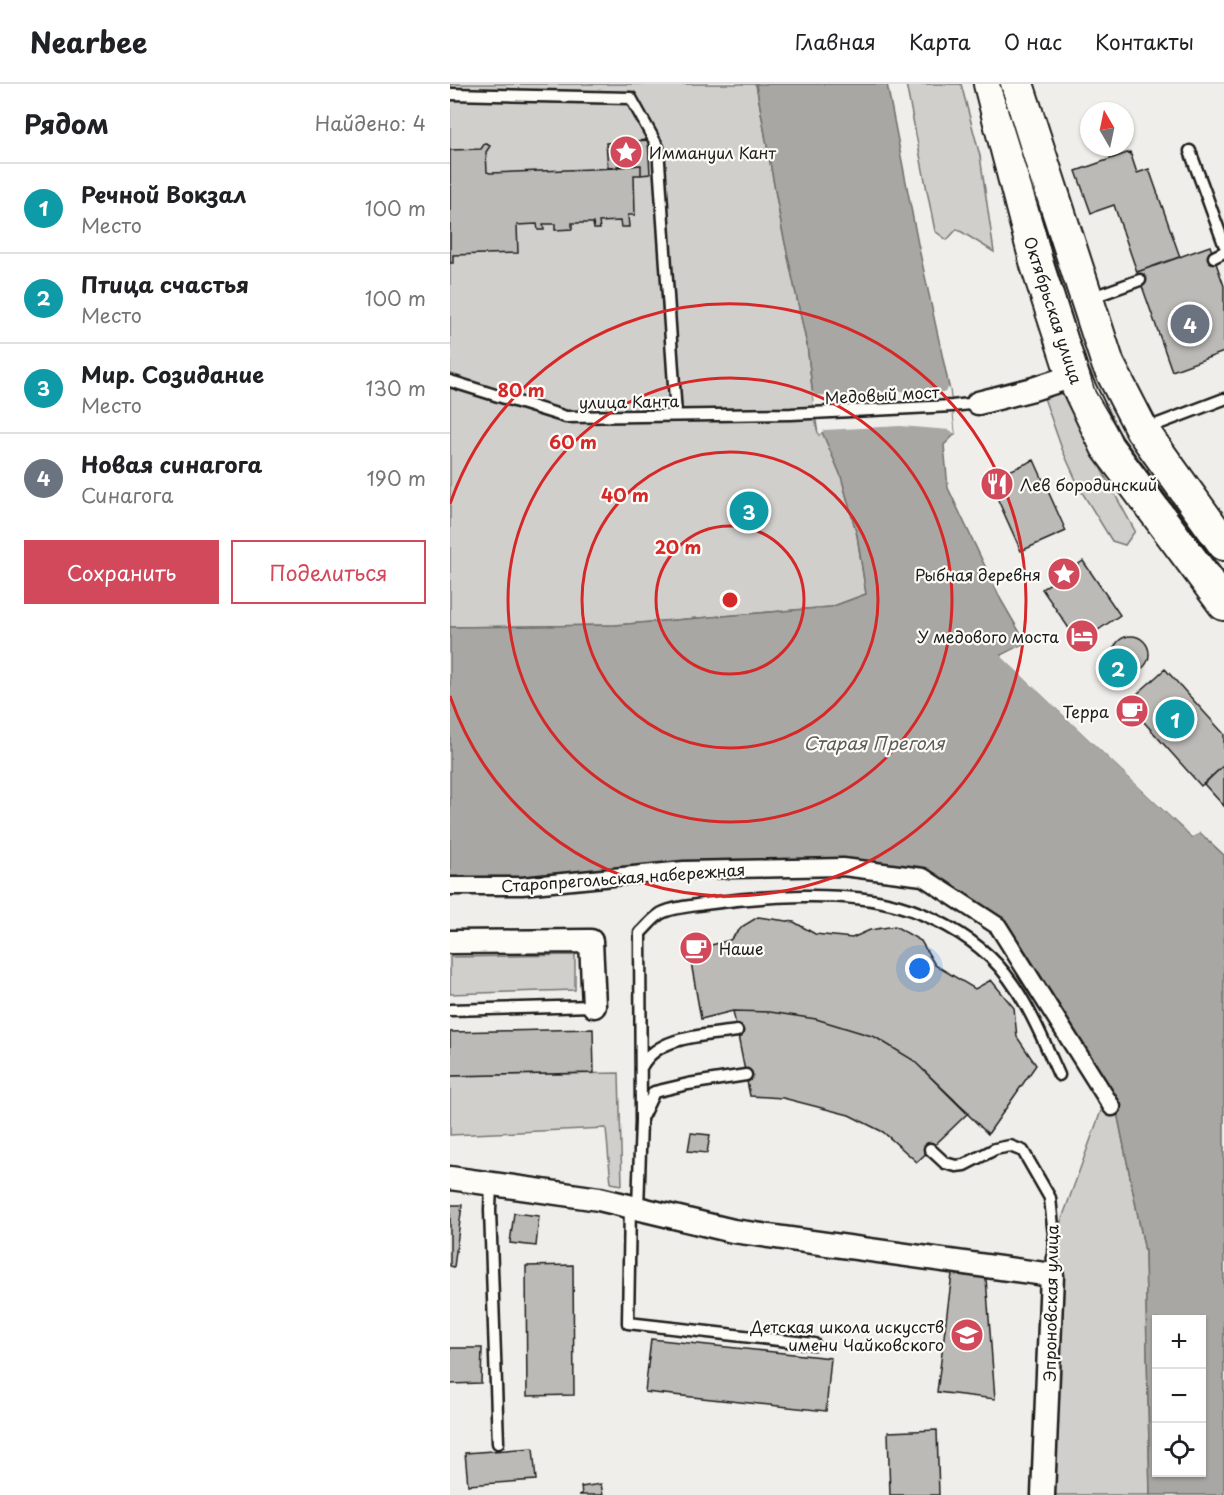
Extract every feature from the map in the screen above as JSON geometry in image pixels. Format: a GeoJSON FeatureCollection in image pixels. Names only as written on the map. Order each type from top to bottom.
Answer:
{"type":"FeatureCollection","features":[{"type":"Feature","properties":{"kind":"main road","name":"Октябрьская улица"},"geometry":{"type":"LineString","coordinates":[[990,84],[1037,265],[1073,376],[1107,447],[1224,603]]}},
{"type":"Feature","properties":{"kind":"main road","name":"Октябрьская улица"},"geometry":{"type":"LineString","coordinates":[[1017,84],[1108,364],[1142,430],[1224,544]]}},
{"type":"Feature","properties":{"kind":"street"},"geometry":{"type":"LineString","coordinates":[[978,403],[1073,376]]}},
{"type":"Feature","properties":{"kind":"street","name":"Старопрегольская набережная"},"geometry":{"type":"LineString","coordinates":[[450,886],[522,886],[684,870],[786,868],[843,867],[923,877],[998,926],[1112,1107]]}},
{"type":"Feature","properties":{"kind":"street"},"geometry":{"type":"LineString","coordinates":[[450,942],[591,941],[594,1006]]}},
{"type":"Feature","properties":{"kind":"street"},"geometry":{"type":"LineString","coordinates":[[450,1178],[598,1199],[733,1230],[1052,1275]]}},
{"type":"Feature","properties":{"kind":"street","name":"Эпроновская улица"},"geometry":{"type":"LineString","coordinates":[[1043,1495],[1052,1275]]}},
{"type":"Feature","properties":{"kind":"lane"},"geometry":{"type":"LineString","coordinates":[[450,94],[631,98],[658,147],[676,415]]}},
{"type":"Feature","properties":{"kind":"lane"},"geometry":{"type":"LineString","coordinates":[[1191,151],[1224,244]]}},
{"type":"Feature","properties":{"kind":"lane"},"geometry":{"type":"LineString","coordinates":[[1087,299],[1140,280]]}},
{"type":"Feature","properties":{"kind":"lane","name":"улица Канта"},"geometry":{"type":"LineString","coordinates":[[450,381],[566,417],[815,413]]}},
{"type":"Feature","properties":{"kind":"lane"},"geometry":{"type":"LineString","coordinates":[[1142,430],[1224,399]]}},
{"type":"Feature","properties":{"kind":"lane","name":"Медовый мост"},"geometry":{"type":"LineString","coordinates":[[815,413],[978,403]]}},
{"type":"Feature","properties":{"kind":"lane"},"geometry":{"type":"LineString","coordinates":[[814,1344],[628,1323],[641,1121],[640,933],[663,912],[743,898],[869,900],[899,906],[930,918],[958,933],[991,958],[1020,995],[1059,1074]]}},
{"type":"Feature","properties":{"kind":"lane"},"geometry":{"type":"LineString","coordinates":[[450,1010],[594,1006]]}},
{"type":"Feature","properties":{"kind":"lane"},"geometry":{"type":"LineString","coordinates":[[641,1069],[655,1050],[670,1044],[686,1039],[737,1031]]}},
{"type":"Feature","properties":{"kind":"lane"},"geometry":{"type":"LineString","coordinates":[[641,1121],[654,1092],[746,1075]]}},
{"type":"Feature","properties":{"kind":"lane","name":"Эпроновская улица"},"geometry":{"type":"LineString","coordinates":[[930,1149],[945,1163],[956,1166],[964,1165],[995,1149],[1010,1146],[1023,1151],[1050,1198],[1054,1236],[1052,1275]]}},
{"type":"Feature","properties":{"kind":"lane"},"geometry":{"type":"LineString","coordinates":[[491,1183],[498,1443]]}},
{"type":"Feature","properties":{"kind":"shaded area"},"geometry":{"type":"Polygon","coordinates":[[[450,84],[756,84],[782,229],[807,345],[815,413],[841,476],[857,535],[866,594],[831,607],[615,625],[450,627],[450,84]]]}},
{"type":"Feature","properties":{"kind":"shaded area"},"geometry":{"type":"Polygon","coordinates":[[[906,84],[961,84],[980,156],[994,252],[957,229],[947,240],[935,231],[906,84]]]}},
{"type":"Feature","properties":{"kind":"shaded area"},"geometry":{"type":"Polygon","coordinates":[[[1062,387],[1095,458],[1135,531],[1125,545],[1112,541],[1080,489],[1062,449],[1043,395],[1062,387]]]}},
{"type":"Feature","properties":{"kind":"shaded area"},"geometry":{"type":"Polygon","coordinates":[[[575,955],[575,990],[450,994],[450,957],[575,955]]]}},
{"type":"Feature","properties":{"kind":"shaded area"},"geometry":{"type":"Polygon","coordinates":[[[619,1073],[622,1185],[611,1183],[606,1128],[450,1135],[450,1076],[619,1073]]]}},
{"type":"Feature","properties":{"kind":"shaded area"},"geometry":{"type":"Polygon","coordinates":[[[1113,1092],[1145,1251],[1150,1495],[1043,1495],[1054,1236],[1102,1108],[1113,1092]]]}},
{"type":"Feature","properties":{"kind":"water","name":"Старая Преголя"},"geometry":{"type":"Polygon","coordinates":[[[756,84],[887,84],[950,391],[955,434],[944,445],[948,488],[1001,600],[1026,643],[1001,655],[1192,837],[1200,833],[1224,855],[1224,1495],[1150,1495],[1145,1251],[1113,1092],[1003,920],[929,870],[845,860],[450,882],[450,627],[615,625],[831,607],[866,594],[857,535],[841,476],[822,432],[819,435],[817,429],[807,345],[782,229],[756,84]]]}},
{"type":"Feature","properties":{"kind":"pier"},"geometry":{"type":"Polygon","coordinates":[[[949,387],[955,434],[950,430],[900,426],[824,430],[819,435],[812,391],[815,395],[835,396],[898,391],[945,392],[949,387]]]}},
{"type":"Feature","properties":{"kind":"pier"},"geometry":{"type":"Polygon","coordinates":[[[1026,643],[1028,645],[1006,657],[1192,834],[1198,831],[1200,833],[1192,837],[1001,656],[1026,643]]]}},
{"type":"Feature","properties":{"kind":"building"},"geometry":{"type":"Polygon","coordinates":[[[648,140],[650,174],[641,175],[641,165],[608,168],[606,143],[648,140]]]}},
{"type":"Feature","properties":{"kind":"building"},"geometry":{"type":"Polygon","coordinates":[[[485,143],[490,146],[486,152],[487,172],[490,173],[641,165],[641,175],[634,175],[635,215],[628,215],[629,227],[621,227],[620,221],[599,222],[600,229],[594,229],[593,223],[572,223],[572,229],[555,230],[555,224],[543,224],[544,230],[538,230],[537,224],[517,225],[518,253],[453,255],[453,263],[450,263],[450,150],[481,149],[485,143]]]}},
{"type":"Feature","properties":{"kind":"building"},"geometry":{"type":"Polygon","coordinates":[[[1119,156],[1131,156],[1137,173],[1149,169],[1180,257],[1137,272],[1114,205],[1091,213],[1076,171],[1119,156]]]}},
{"type":"Feature","properties":{"kind":"building"},"geometry":{"type":"Polygon","coordinates":[[[1210,246],[1224,286],[1224,352],[1172,371],[1137,272],[1210,246]]]}},
{"type":"Feature","properties":{"kind":"building"},"geometry":{"type":"Polygon","coordinates":[[[1034,460],[1066,531],[1021,551],[989,480],[1034,460]]]}},
{"type":"Feature","properties":{"kind":"building"},"geometry":{"type":"Polygon","coordinates":[[[1083,561],[1120,615],[1079,643],[1042,589],[1083,561]]]}},
{"type":"Feature","properties":{"kind":"building"},"geometry":{"type":"Polygon","coordinates":[[[1131,636],[1144,641],[1149,654],[1144,667],[1131,672],[1118,667],[1113,654],[1118,641],[1131,636]]]}},
{"type":"Feature","properties":{"kind":"building"},"geometry":{"type":"Polygon","coordinates":[[[1165,669],[1224,734],[1224,765],[1201,786],[1127,703],[1165,669]]]}},
{"type":"Feature","properties":{"kind":"building"},"geometry":{"type":"Polygon","coordinates":[[[1224,765],[1224,806],[1204,784],[1224,765]]]}},
{"type":"Feature","properties":{"kind":"building"},"geometry":{"type":"Polygon","coordinates":[[[758,917],[794,922],[815,934],[852,938],[870,930],[895,926],[921,941],[935,965],[975,989],[991,980],[1014,1008],[1017,1037],[1036,1065],[988,1134],[913,1060],[875,1037],[816,1019],[770,1012],[733,1011],[701,1019],[689,951],[730,940],[743,926],[758,917]]]}},
{"type":"Feature","properties":{"kind":"building"},"geometry":{"type":"Polygon","coordinates":[[[733,1011],[770,1012],[816,1019],[875,1037],[913,1060],[968,1113],[917,1162],[883,1132],[849,1115],[783,1098],[750,1096],[733,1011]]]}},
{"type":"Feature","properties":{"kind":"building"},"geometry":{"type":"Polygon","coordinates":[[[593,1029],[594,1073],[450,1076],[450,1032],[593,1029]]]}},
{"type":"Feature","properties":{"kind":"building"},"geometry":{"type":"Polygon","coordinates":[[[691,1133],[710,1135],[707,1153],[688,1151],[691,1133]]]}},
{"type":"Feature","properties":{"kind":"building"},"geometry":{"type":"Polygon","coordinates":[[[450,1205],[462,1205],[454,1267],[450,1266],[450,1205]]]}},
{"type":"Feature","properties":{"kind":"building"},"geometry":{"type":"Polygon","coordinates":[[[514,1213],[539,1216],[536,1246],[510,1243],[514,1213]]]}},
{"type":"Feature","properties":{"kind":"building"},"geometry":{"type":"Polygon","coordinates":[[[573,1265],[574,1395],[527,1396],[526,1266],[573,1265]]]}},
{"type":"Feature","properties":{"kind":"building","name":"Детская школа искусств имени Чайковского"},"geometry":{"type":"Polygon","coordinates":[[[952,1274],[986,1278],[995,1399],[937,1392],[952,1274]]]}},
{"type":"Feature","properties":{"kind":"building"},"geometry":{"type":"Polygon","coordinates":[[[651,1339],[831,1358],[826,1411],[645,1392],[651,1339]]]}},
{"type":"Feature","properties":{"kind":"building"},"geometry":{"type":"Polygon","coordinates":[[[450,1348],[482,1348],[481,1383],[450,1384],[450,1348]]]}},
{"type":"Feature","properties":{"kind":"building"},"geometry":{"type":"Polygon","coordinates":[[[937,1430],[939,1495],[890,1495],[888,1432],[937,1430]]]}},
{"type":"Feature","properties":{"kind":"building"},"geometry":{"type":"Polygon","coordinates":[[[533,1448],[536,1480],[468,1485],[465,1453],[533,1448]]]}},
{"type":"Feature","properties":{"kind":"building"},"geometry":{"type":"Polygon","coordinates":[[[601,1484],[603,1495],[579,1495],[582,1494],[581,1487],[601,1484]]]}},
{"type":"Feature","properties":{"kind":"tram line"},"geometry":{"type":"LineString","coordinates":[[1000,84],[1095,391],[1122,437],[1224,573]]}},
{"type":"Feature","properties":{"kind":"place","name":"Иммануил Кант"},"geometry":{"type":"Point","coordinates":[626,152]}},
{"type":"Feature","properties":{"kind":"place","name":"Новая синагога"},"geometry":{"type":"Point","coordinates":[1190,324]}},
{"type":"Feature","properties":{"kind":"place","name":"Лев бородинский"},"geometry":{"type":"Point","coordinates":[997,484]}},
{"type":"Feature","properties":{"kind":"place","name":"Мир. Созидание"},"geometry":{"type":"Point","coordinates":[749,511]}},
{"type":"Feature","properties":{"kind":"place","name":"Рыбная деревня"},"geometry":{"type":"Point","coordinates":[1064,574]}},
{"type":"Feature","properties":{"kind":"place","name":"У медового моста"},"geometry":{"type":"Point","coordinates":[1082,636]}},
{"type":"Feature","properties":{"kind":"place","name":"Птица счастья"},"geometry":{"type":"Point","coordinates":[1118,668]}},
{"type":"Feature","properties":{"kind":"place","name":"Терра"},"geometry":{"type":"Point","coordinates":[1132,711]}},
{"type":"Feature","properties":{"kind":"place","name":"Речной Вокзал"},"geometry":{"type":"Point","coordinates":[1175,719]}},
{"type":"Feature","properties":{"kind":"place","name":"Наше"},"geometry":{"type":"Point","coordinates":[696,948]}},
{"type":"Feature","properties":{"kind":"place","name":"Детская школа искусств имени Чайковского"},"geometry":{"type":"Point","coordinates":[967,1335]}}]}
